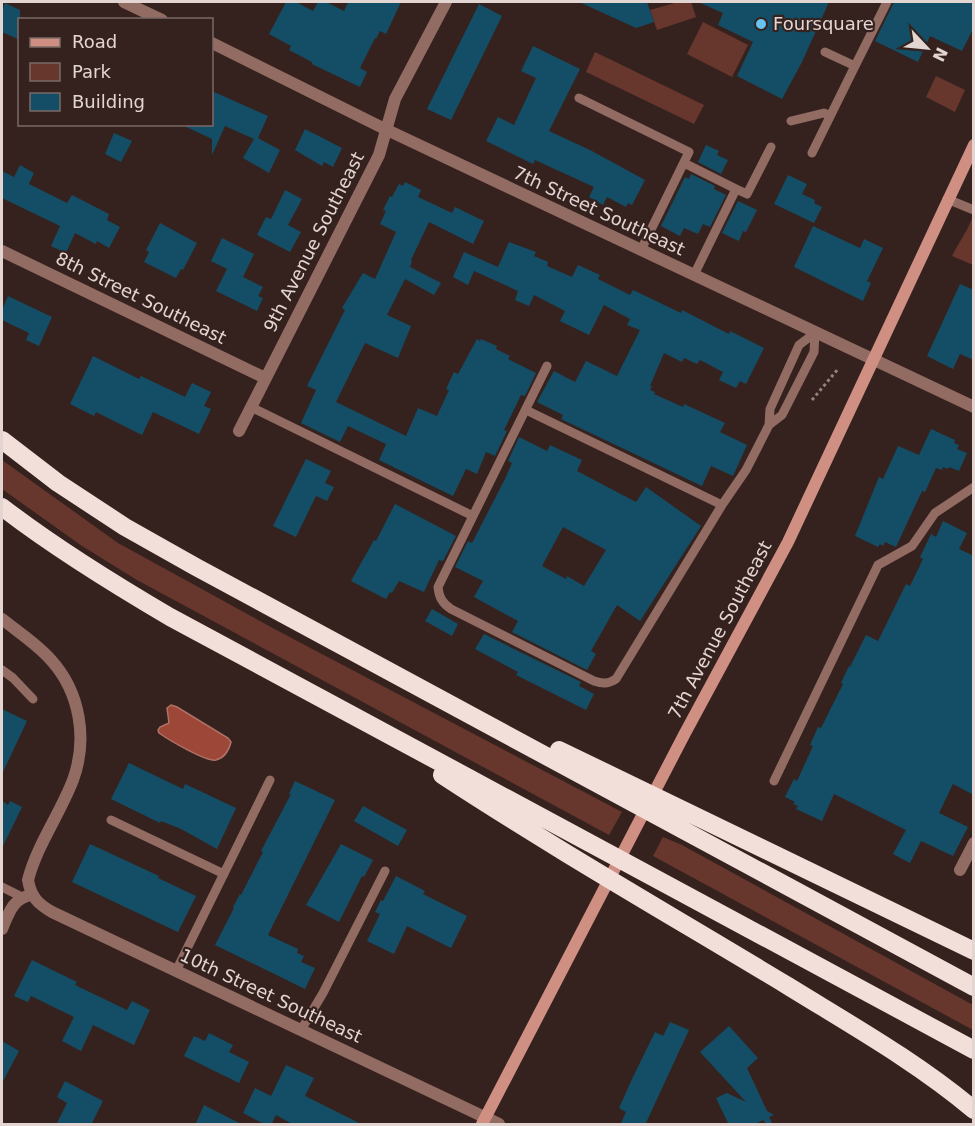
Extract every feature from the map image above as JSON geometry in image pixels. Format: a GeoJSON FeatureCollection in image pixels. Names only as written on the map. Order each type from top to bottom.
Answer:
{"type":"FeatureCollection","features":[{"type":"Feature","properties":{"kind":"highway"},"geometry":{"type":"LineString","coordinates":[[2,440],[58,483],[125,527],[974,987]]}},
{"type":"Feature","properties":{"kind":"highway"},"geometry":{"type":"LineString","coordinates":[[2,507],[34,532],[104,579],[170,617],[974,1050]]}},
{"type":"Feature","properties":{"kind":"highway"},"geometry":{"type":"LineString","coordinates":[[365,658],[974,951]]}},
{"type":"Feature","properties":{"kind":"highway"},"geometry":{"type":"LineString","coordinates":[[343,710],[521,827],[846,1022],[948,1088],[974,1110]]}},
{"type":"Feature","properties":{"kind":"street"},"geometry":{"type":"LineString","coordinates":[[124,2],[138,4],[159,18]]}},
{"type":"Feature","properties":{"kind":"street","name":"9th Avenue Southeast"},"geometry":{"type":"LineString","coordinates":[[239,431],[379,155],[395,99],[446,2]]}},
{"type":"Feature","properties":{"kind":"street","name":"7th Street Southeast"},"geometry":{"type":"LineString","coordinates":[[213,43],[385,129],[974,407]]}},
{"type":"Feature","properties":{"kind":"street","name":"7th Avenue Southeast"},"geometry":{"type":"LineString","coordinates":[[484,1121],[684,735],[788,542],[974,145]]}},
{"type":"Feature","properties":{"kind":"street","name":"8th Street Southeast"},"geometry":{"type":"LineString","coordinates":[[2,251],[265,378]]}},
{"type":"Feature","properties":{"kind":"street"},"geometry":{"type":"LineString","coordinates":[[2,619],[51,660],[64,677],[80,718],[81,737],[73,779],[30,872],[27,896],[11,909],[2,928]]}},
{"type":"Feature","properties":{"kind":"street"},"geometry":{"type":"LineString","coordinates":[[960,870],[974,843]]}},
{"type":"Feature","properties":{"kind":"street","name":"10th Street Southeast"},"geometry":{"type":"LineString","coordinates":[[27,896],[52,912],[301,1030],[484,1121],[499,1125]]}},
{"type":"Feature","properties":{"kind":"lane"},"geometry":{"type":"LineString","coordinates":[[812,153],[887,2]]}},
{"type":"Feature","properties":{"kind":"lane"},"geometry":{"type":"LineString","coordinates":[[825,52],[855,66]]}},
{"type":"Feature","properties":{"kind":"lane"},"geometry":{"type":"LineString","coordinates":[[579,98],[689,152],[641,250]]}},
{"type":"Feature","properties":{"kind":"lane"},"geometry":{"type":"LineString","coordinates":[[791,121],[825,113],[830,116]]}},
{"type":"Feature","properties":{"kind":"lane"},"geometry":{"type":"LineString","coordinates":[[684,163],[747,195],[771,147]]}},
{"type":"Feature","properties":{"kind":"lane"},"geometry":{"type":"LineString","coordinates":[[694,275],[736,189]]}},
{"type":"Feature","properties":{"kind":"lane"},"geometry":{"type":"LineString","coordinates":[[948,199],[974,210]]}},
{"type":"Feature","properties":{"kind":"lane"},"geometry":{"type":"LineString","coordinates":[[769,425],[782,415],[814,352],[815,333]]}},
{"type":"Feature","properties":{"kind":"lane"},"geometry":{"type":"LineString","coordinates":[[547,366],[438,587],[439,596],[443,604],[461,614],[603,684],[616,679],[722,505],[746,470],[769,425],[770,409],[799,345],[815,333]]}},
{"type":"Feature","properties":{"kind":"lane"},"geometry":{"type":"LineString","coordinates":[[251,407],[473,516]]}},
{"type":"Feature","properties":{"kind":"lane"},"geometry":{"type":"LineString","coordinates":[[526,410],[722,505]]}},
{"type":"Feature","properties":{"kind":"lane"},"geometry":{"type":"LineString","coordinates":[[774,781],[878,565],[912,546],[935,513],[974,487]]}},
{"type":"Feature","properties":{"kind":"lane"},"geometry":{"type":"LineString","coordinates":[[2,670],[14,678],[33,699]]}},
{"type":"Feature","properties":{"kind":"lane"},"geometry":{"type":"LineString","coordinates":[[177,971],[270,780]]}},
{"type":"Feature","properties":{"kind":"lane"},"geometry":{"type":"LineString","coordinates":[[111,820],[224,874]]}},
{"type":"Feature","properties":{"kind":"lane"},"geometry":{"type":"LineString","coordinates":[[301,1030],[384,871]]}},
{"type":"Feature","properties":{"kind":"lane"},"geometry":{"type":"LineString","coordinates":[[2,887],[27,896]]}},
{"type":"Feature","properties":{"kind":"path"},"geometry":{"type":"LineString","coordinates":[[812,400],[838,369]]}},
{"type":"Feature","properties":{"kind":"green space"},"geometry":{"type":"Polygon","coordinates":[[[678,2],[691,2],[696,17],[657,30],[650,10],[678,2]]]}},
{"type":"Feature","properties":{"kind":"green space"},"geometry":{"type":"Polygon","coordinates":[[[703,22],[748,45],[732,77],[687,54],[703,22]]]}},
{"type":"Feature","properties":{"kind":"green space"},"geometry":{"type":"Polygon","coordinates":[[[595,52],[704,105],[694,124],[586,72],[595,52]]]}},
{"type":"Feature","properties":{"kind":"green space"},"geometry":{"type":"Polygon","coordinates":[[[936,76],[965,90],[955,112],[926,97],[936,76]]]}},
{"type":"Feature","properties":{"kind":"green space"},"geometry":{"type":"Polygon","coordinates":[[[973,215],[974,265],[952,256],[973,215]]]}},
{"type":"Feature","properties":{"kind":"green space"},"geometry":{"type":"Polygon","coordinates":[[[2,460],[118,543],[282,633],[622,812],[609,835],[137,580],[82,546],[2,489],[2,460]]]}},
{"type":"Feature","properties":{"kind":"green space"},"geometry":{"type":"Polygon","coordinates":[[[663,837],[682,845],[973,1005],[973,1030],[653,856],[663,837]]]}},
{"type":"Feature","properties":{"kind":"shaded area"},"geometry":{"type":"Polygon","coordinates":[[[171,705],[228,738],[231,742],[224,756],[216,760],[204,758],[159,733],[160,727],[169,723],[167,708],[171,705]]]}},
{"type":"Feature","properties":{"kind":"building"},"geometry":{"type":"Polygon","coordinates":[[[286,2],[296,2],[313,11],[318,2],[326,2],[344,11],[348,2],[401,2],[386,34],[380,31],[360,68],[367,72],[360,87],[312,64],[289,50],[291,46],[269,34],[286,2]]]}},
{"type":"Feature","properties":{"kind":"building"},"geometry":{"type":"Polygon","coordinates":[[[579,2],[647,2],[654,22],[636,28],[579,2]]]}},
{"type":"Feature","properties":{"kind":"building"},"geometry":{"type":"Polygon","coordinates":[[[698,2],[829,2],[802,62],[782,99],[737,76],[753,42],[718,25],[723,13],[698,2]]]}},
{"type":"Feature","properties":{"kind":"building"},"geometry":{"type":"Polygon","coordinates":[[[894,2],[974,2],[974,27],[962,51],[930,36],[918,62],[875,41],[894,2]]]}},
{"type":"Feature","properties":{"kind":"building"},"geometry":{"type":"Polygon","coordinates":[[[5,3],[20,10],[18,39],[2,32],[2,11],[5,3]]]}},
{"type":"Feature","properties":{"kind":"building"},"geometry":{"type":"Polygon","coordinates":[[[479,4],[502,16],[451,120],[427,109],[479,4]]]}},
{"type":"Feature","properties":{"kind":"building"},"geometry":{"type":"Polygon","coordinates":[[[533,46],[580,69],[549,131],[645,180],[632,205],[628,203],[626,207],[607,197],[603,205],[589,197],[594,187],[535,160],[533,164],[486,141],[498,117],[514,125],[536,78],[521,71],[533,46]]]}},
{"type":"Feature","properties":{"kind":"building"},"geometry":{"type":"Polygon","coordinates":[[[213,91],[268,116],[258,138],[280,150],[269,173],[243,158],[254,139],[225,126],[212,155],[212,139],[184,126],[213,126],[213,91]]]}},
{"type":"Feature","properties":{"kind":"building"},"geometry":{"type":"Polygon","coordinates":[[[305,129],[342,148],[333,167],[324,162],[322,166],[295,150],[305,129]]]}},
{"type":"Feature","properties":{"kind":"building"},"geometry":{"type":"Polygon","coordinates":[[[114,133],[132,141],[121,162],[105,154],[114,133]]]}},
{"type":"Feature","properties":{"kind":"building"},"geometry":{"type":"Polygon","coordinates":[[[706,145],[719,151],[717,155],[728,160],[721,174],[698,162],[706,145]]]}},
{"type":"Feature","properties":{"kind":"building"},"geometry":{"type":"Polygon","coordinates":[[[20,165],[34,173],[29,184],[67,203],[72,195],[109,214],[107,220],[120,227],[109,248],[75,233],[66,253],[51,246],[60,226],[2,198],[2,171],[14,177],[20,165]]]}},
{"type":"Feature","properties":{"kind":"building"},"geometry":{"type":"Polygon","coordinates":[[[691,174],[715,186],[714,189],[726,195],[710,227],[703,224],[698,234],[684,228],[680,236],[661,226],[685,177],[689,179],[691,174]]]}},
{"type":"Feature","properties":{"kind":"building"},"geometry":{"type":"Polygon","coordinates":[[[788,175],[807,184],[802,194],[815,200],[814,203],[822,207],[814,223],[774,204],[788,175]]]}},
{"type":"Feature","properties":{"kind":"building"},"geometry":{"type":"Polygon","coordinates":[[[405,182],[421,190],[418,197],[452,213],[455,207],[484,221],[473,244],[429,222],[411,260],[410,267],[441,283],[434,295],[405,279],[387,315],[411,326],[398,358],[365,343],[336,402],[406,436],[418,408],[437,416],[449,390],[446,389],[454,372],[458,374],[477,339],[497,346],[496,349],[510,356],[508,359],[536,373],[525,396],[521,395],[504,430],[507,431],[495,456],[486,452],[477,474],[466,469],[453,496],[379,460],[386,444],[348,426],[340,442],[301,423],[316,390],[307,386],[345,310],[342,308],[363,273],[375,279],[396,232],[380,224],[386,211],[383,210],[390,196],[392,197],[399,184],[403,186],[405,182]]]}},
{"type":"Feature","properties":{"kind":"building"},"geometry":{"type":"Polygon","coordinates":[[[285,190],[302,199],[288,225],[301,232],[290,252],[257,235],[266,217],[271,219],[285,190]]]}},
{"type":"Feature","properties":{"kind":"building"},"geometry":{"type":"Polygon","coordinates":[[[738,201],[757,210],[739,241],[722,233],[738,201]]]}},
{"type":"Feature","properties":{"kind":"building"},"geometry":{"type":"Polygon","coordinates":[[[160,223],[197,243],[183,270],[181,269],[176,278],[144,262],[149,252],[146,250],[160,223]]]}},
{"type":"Feature","properties":{"kind":"building"},"geometry":{"type":"Polygon","coordinates":[[[813,226],[860,248],[864,239],[883,248],[867,281],[871,283],[863,301],[794,267],[813,226]]]}},
{"type":"Feature","properties":{"kind":"building"},"geometry":{"type":"Polygon","coordinates":[[[222,238],[254,254],[243,277],[263,287],[258,296],[263,298],[257,311],[216,291],[227,269],[211,261],[222,238]]]}},
{"type":"Feature","properties":{"kind":"building"},"geometry":{"type":"Polygon","coordinates":[[[509,242],[536,252],[534,256],[548,262],[547,266],[572,277],[578,265],[600,275],[598,279],[630,295],[633,290],[764,348],[746,384],[740,381],[736,388],[719,380],[723,372],[700,360],[697,364],[684,358],[682,362],[664,353],[650,386],[654,394],[683,407],[684,404],[725,423],[720,432],[747,445],[733,476],[711,466],[702,486],[561,419],[563,415],[537,402],[554,371],[575,382],[586,361],[617,376],[640,330],[627,325],[630,319],[604,305],[589,335],[560,321],[565,311],[534,295],[529,306],[515,300],[518,291],[474,271],[468,285],[453,277],[464,252],[498,267],[509,242]]]}},
{"type":"Feature","properties":{"kind":"building"},"geometry":{"type":"Polygon","coordinates":[[[960,284],[974,290],[974,360],[960,354],[953,369],[927,356],[960,284]]]}},
{"type":"Feature","properties":{"kind":"building"},"geometry":{"type":"Polygon","coordinates":[[[8,296],[52,317],[39,346],[26,340],[29,333],[2,320],[2,310],[8,296]]]}},
{"type":"Feature","properties":{"kind":"building"},"geometry":{"type":"Polygon","coordinates":[[[93,356],[139,379],[141,376],[185,397],[192,383],[211,392],[204,406],[211,409],[199,434],[153,412],[142,435],[96,412],[94,416],[70,404],[93,356]]]}},
{"type":"Feature","properties":{"kind":"building"},"geometry":{"type":"Polygon","coordinates":[[[931,429],[955,440],[954,443],[959,445],[957,449],[967,453],[959,471],[949,467],[948,469],[943,467],[942,470],[936,468],[925,492],[922,491],[896,547],[885,542],[883,546],[880,544],[878,547],[855,536],[879,477],[883,479],[898,446],[919,455],[931,429]]]}},
{"type":"Feature","properties":{"kind":"building"},"geometry":{"type":"Polygon","coordinates":[[[519,437],[547,451],[550,445],[582,460],[577,471],[636,502],[646,487],[701,526],[640,621],[617,605],[591,651],[596,654],[587,670],[512,632],[518,621],[474,597],[483,581],[455,567],[468,541],[472,543],[505,479],[512,463],[508,461],[519,437]],[[563,527],[542,566],[584,586],[606,550],[563,527]]]}},
{"type":"Feature","properties":{"kind":"building"},"geometry":{"type":"Polygon","coordinates":[[[306,459],[331,471],[325,483],[334,487],[327,501],[316,496],[296,537],[273,526],[306,459]]]}},
{"type":"Feature","properties":{"kind":"building"},"geometry":{"type":"Polygon","coordinates":[[[395,504],[456,536],[443,561],[439,560],[424,592],[399,581],[386,599],[351,581],[374,540],[376,541],[395,504]]]}},
{"type":"Feature","properties":{"kind":"building"},"geometry":{"type":"Polygon","coordinates":[[[943,521],[967,533],[959,549],[974,556],[974,795],[953,784],[939,813],[968,827],[953,856],[921,841],[910,863],[893,854],[906,830],[834,794],[822,821],[796,809],[798,806],[793,804],[795,802],[785,797],[794,779],[797,781],[813,746],[810,745],[818,727],[821,728],[843,684],[841,683],[849,666],[866,635],[878,641],[906,584],[910,586],[923,559],[920,557],[931,534],[936,537],[943,521]]]}},
{"type":"Feature","properties":{"kind":"building"},"geometry":{"type":"Polygon","coordinates":[[[432,609],[458,624],[452,636],[425,621],[432,609]]]}},
{"type":"Feature","properties":{"kind":"building"},"geometry":{"type":"Polygon","coordinates":[[[484,634],[581,682],[579,686],[594,694],[586,710],[516,675],[518,672],[475,649],[484,634]]]}},
{"type":"Feature","properties":{"kind":"building"},"geometry":{"type":"Polygon","coordinates":[[[2,709],[27,721],[2,774],[2,709]]]}},
{"type":"Feature","properties":{"kind":"building"},"geometry":{"type":"Polygon","coordinates":[[[129,763],[183,789],[185,784],[236,808],[217,849],[181,829],[161,821],[160,823],[111,799],[129,763]]]}},
{"type":"Feature","properties":{"kind":"building"},"geometry":{"type":"Polygon","coordinates":[[[295,781],[335,800],[268,935],[298,949],[297,953],[304,956],[301,962],[315,968],[305,989],[215,945],[263,852],[261,851],[291,794],[289,794],[295,781]]]}},
{"type":"Feature","properties":{"kind":"building"},"geometry":{"type":"Polygon","coordinates":[[[2,801],[8,805],[10,801],[22,807],[2,848],[2,801]]]}},
{"type":"Feature","properties":{"kind":"building"},"geometry":{"type":"Polygon","coordinates":[[[363,806],[407,830],[398,846],[354,821],[363,806]]]}},
{"type":"Feature","properties":{"kind":"building"},"geometry":{"type":"Polygon","coordinates":[[[90,844],[196,896],[178,932],[72,882],[90,844]]]}},
{"type":"Feature","properties":{"kind":"building"},"geometry":{"type":"Polygon","coordinates":[[[341,844],[373,860],[364,877],[362,876],[339,922],[306,905],[341,844]]]}},
{"type":"Feature","properties":{"kind":"building"},"geometry":{"type":"Polygon","coordinates":[[[396,876],[425,891],[423,894],[467,916],[451,948],[407,926],[394,954],[367,941],[380,914],[375,912],[396,876]]]}},
{"type":"Feature","properties":{"kind":"building"},"geometry":{"type":"Polygon","coordinates":[[[32,960],[77,982],[75,985],[127,1010],[132,1001],[150,1010],[134,1045],[93,1025],[81,1051],[62,1041],[74,1017],[31,996],[28,1002],[14,996],[32,960]]]}},
{"type":"Feature","properties":{"kind":"building"},"geometry":{"type":"Polygon","coordinates":[[[670,1022],[689,1030],[645,1125],[620,1125],[626,1112],[619,1108],[633,1077],[655,1032],[663,1036],[670,1022]]]}},
{"type":"Feature","properties":{"kind":"building"},"geometry":{"type":"Polygon","coordinates":[[[729,1026],[758,1058],[747,1068],[767,1111],[774,1115],[769,1117],[773,1125],[767,1125],[763,1120],[753,1125],[729,1125],[716,1098],[727,1093],[746,1102],[700,1052],[729,1026]]]}},
{"type":"Feature","properties":{"kind":"building"},"geometry":{"type":"Polygon","coordinates":[[[209,1033],[233,1045],[229,1052],[249,1062],[239,1083],[184,1056],[194,1036],[205,1041],[209,1033]]]}},
{"type":"Feature","properties":{"kind":"building"},"geometry":{"type":"Polygon","coordinates":[[[2,1041],[19,1051],[2,1083],[2,1041]]]}},
{"type":"Feature","properties":{"kind":"building"},"geometry":{"type":"Polygon","coordinates":[[[286,1065],[314,1078],[305,1096],[363,1125],[294,1125],[276,1115],[271,1125],[266,1125],[243,1113],[255,1088],[271,1096],[286,1065]]]}},
{"type":"Feature","properties":{"kind":"building"},"geometry":{"type":"Polygon","coordinates":[[[65,1081],[103,1101],[91,1125],[56,1125],[67,1103],[57,1097],[65,1081]]]}},
{"type":"Feature","properties":{"kind":"building"},"geometry":{"type":"Polygon","coordinates":[[[204,1105],[243,1125],[195,1125],[204,1105]]]}},
{"type":"Feature","properties":{"kind":"place","name":"Foursquare"},"geometry":{"type":"Point","coordinates":[761,24]}}]}
